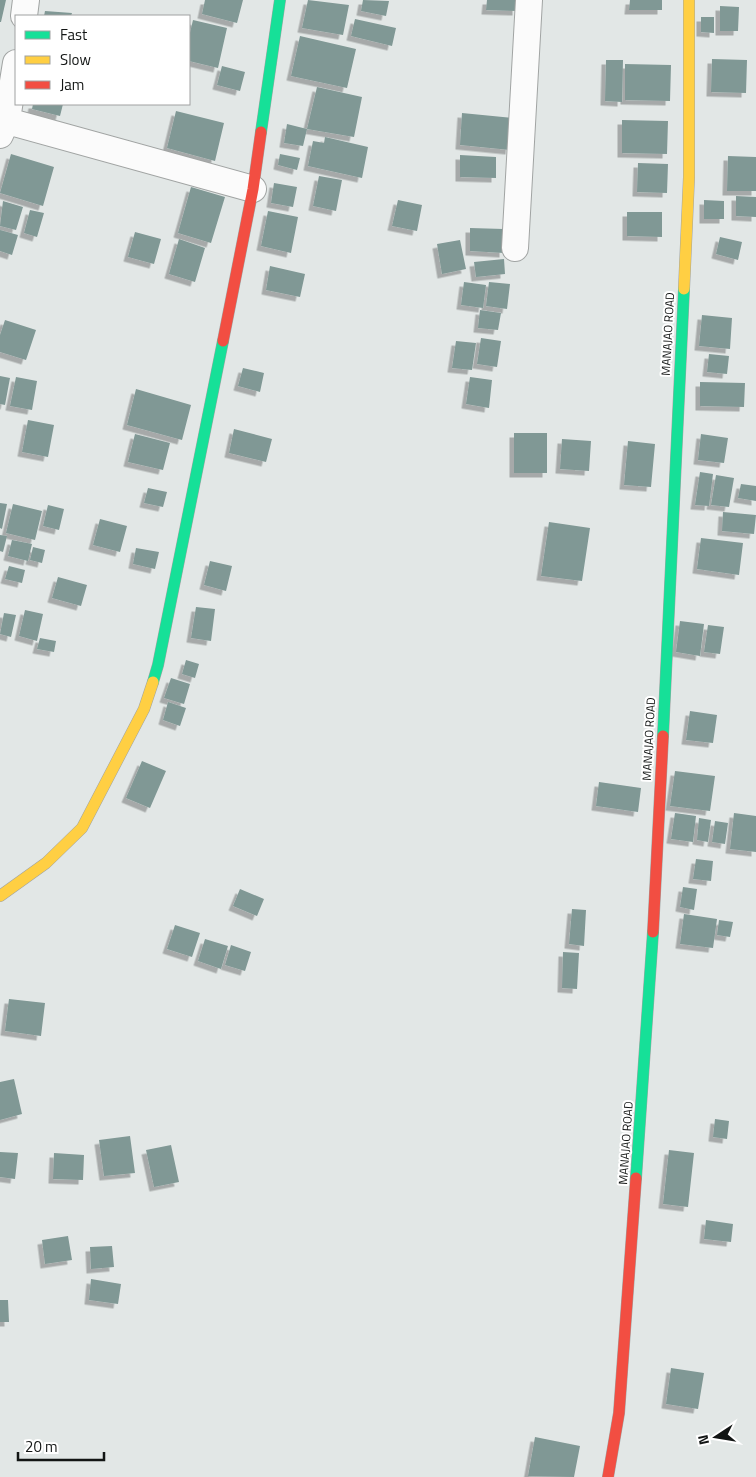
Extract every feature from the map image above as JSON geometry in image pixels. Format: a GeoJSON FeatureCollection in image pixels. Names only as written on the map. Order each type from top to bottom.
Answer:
{"type":"FeatureCollection","features":[{"type":"Feature","properties":{"kind":"street"},"geometry":{"type":"LineString","coordinates":[[24,15],[26,0]]}},
{"type":"Feature","properties":{"kind":"street"},"geometry":{"type":"LineString","coordinates":[[0,896],[46,863],[82,828],[144,709],[158,664],[253,189],[280,0]]}},
{"type":"Feature","properties":{"kind":"street"},"geometry":{"type":"LineString","coordinates":[[515,248],[529,0]]}},
{"type":"Feature","properties":{"kind":"street","name":"MANAJAO ROAD"},"geometry":{"type":"LineString","coordinates":[[608,1477],[620,1393],[655,909],[689,177],[688,0]]}},
{"type":"Feature","properties":{"kind":"street"},"geometry":{"type":"LineString","coordinates":[[15,66],[2,125],[253,189]]}},
{"type":"Feature","properties":{"kind":"building"},"geometry":{"type":"Polygon","coordinates":[[[0,0],[6,0],[1,22],[0,22],[0,0]]]}},
{"type":"Feature","properties":{"kind":"building"},"geometry":{"type":"Polygon","coordinates":[[[205,0],[243,0],[237,23],[202,14],[205,0]]]}},
{"type":"Feature","properties":{"kind":"building"},"geometry":{"type":"Polygon","coordinates":[[[308,0],[349,5],[343,35],[302,28],[308,0]]]}},
{"type":"Feature","properties":{"kind":"building"},"geometry":{"type":"Polygon","coordinates":[[[363,0],[389,1],[386,16],[361,11],[363,0]]]}},
{"type":"Feature","properties":{"kind":"building"},"geometry":{"type":"Polygon","coordinates":[[[487,0],[517,0],[517,11],[486,10],[487,0]]]}},
{"type":"Feature","properties":{"kind":"building"},"geometry":{"type":"Polygon","coordinates":[[[630,0],[662,0],[662,10],[629,10],[630,0]]]}},
{"type":"Feature","properties":{"kind":"building"},"geometry":{"type":"Polygon","coordinates":[[[720,6],[739,7],[738,31],[720,31],[720,6]]]}},
{"type":"Feature","properties":{"kind":"building"},"geometry":{"type":"Polygon","coordinates":[[[45,11],[72,13],[71,15],[44,15],[45,11]]]}},
{"type":"Feature","properties":{"kind":"building"},"geometry":{"type":"Polygon","coordinates":[[[701,17],[714,17],[714,33],[701,32],[701,17]]]}},
{"type":"Feature","properties":{"kind":"building"},"geometry":{"type":"Polygon","coordinates":[[[355,19],[396,28],[392,46],[351,36],[355,19]]]}},
{"type":"Feature","properties":{"kind":"building"},"geometry":{"type":"Polygon","coordinates":[[[193,20],[227,28],[218,68],[190,61],[190,33],[193,20]]]}},
{"type":"Feature","properties":{"kind":"building"},"geometry":{"type":"Polygon","coordinates":[[[300,36],[356,49],[347,88],[291,76],[300,36]]]}},
{"type":"Feature","properties":{"kind":"building"},"geometry":{"type":"Polygon","coordinates":[[[712,59],[747,60],[746,93],[711,92],[712,59]]]}},
{"type":"Feature","properties":{"kind":"building"},"geometry":{"type":"Polygon","coordinates":[[[606,60],[623,60],[622,102],[605,101],[606,60]]]}},
{"type":"Feature","properties":{"kind":"building"},"geometry":{"type":"Polygon","coordinates":[[[625,64],[671,65],[670,101],[625,100],[625,64]]]}},
{"type":"Feature","properties":{"kind":"building"},"geometry":{"type":"Polygon","coordinates":[[[222,66],[245,72],[240,91],[217,85],[222,66]]]}},
{"type":"Feature","properties":{"kind":"building"},"geometry":{"type":"Polygon","coordinates":[[[317,87],[362,97],[354,137],[307,129],[317,87]]]}},
{"type":"Feature","properties":{"kind":"building"},"geometry":{"type":"Polygon","coordinates":[[[33,105],[63,105],[60,116],[32,109],[33,105]]]}},
{"type":"Feature","properties":{"kind":"building"},"geometry":{"type":"Polygon","coordinates":[[[176,111],[224,123],[215,161],[167,148],[176,111]]]}},
{"type":"Feature","properties":{"kind":"building"},"geometry":{"type":"Polygon","coordinates":[[[462,113],[513,118],[510,150],[460,145],[462,113]]]}},
{"type":"Feature","properties":{"kind":"building"},"geometry":{"type":"Polygon","coordinates":[[[622,120],[668,121],[667,154],[622,153],[622,120]]]}},
{"type":"Feature","properties":{"kind":"building"},"geometry":{"type":"Polygon","coordinates":[[[287,124],[307,129],[303,146],[284,143],[287,124]]]}},
{"type":"Feature","properties":{"kind":"building"},"geometry":{"type":"Polygon","coordinates":[[[325,137],[368,147],[362,178],[308,166],[313,141],[324,143],[325,137]]]}},
{"type":"Feature","properties":{"kind":"building"},"geometry":{"type":"Polygon","coordinates":[[[11,154],[54,167],[43,206],[0,193],[11,154]]]}},
{"type":"Feature","properties":{"kind":"building"},"geometry":{"type":"Polygon","coordinates":[[[280,154],[300,158],[297,170],[278,165],[280,154]]]}},
{"type":"Feature","properties":{"kind":"building"},"geometry":{"type":"Polygon","coordinates":[[[460,155],[496,157],[496,178],[460,177],[460,155]]]}},
{"type":"Feature","properties":{"kind":"building"},"geometry":{"type":"Polygon","coordinates":[[[728,156],[756,157],[756,191],[727,191],[728,156]]]}},
{"type":"Feature","properties":{"kind":"building"},"geometry":{"type":"Polygon","coordinates":[[[638,163],[668,164],[667,193],[637,192],[638,163]]]}},
{"type":"Feature","properties":{"kind":"building"},"geometry":{"type":"Polygon","coordinates":[[[319,176],[342,180],[336,211],[313,206],[319,176]]]}},
{"type":"Feature","properties":{"kind":"building"},"geometry":{"type":"Polygon","coordinates":[[[274,183],[297,187],[293,207],[271,203],[274,183]]]}},
{"type":"Feature","properties":{"kind":"building"},"geometry":{"type":"Polygon","coordinates":[[[191,187],[225,197],[211,243],[178,233],[191,187]]]}},
{"type":"Feature","properties":{"kind":"building"},"geometry":{"type":"Polygon","coordinates":[[[736,196],[756,197],[756,217],[736,216],[736,196]]]}},
{"type":"Feature","properties":{"kind":"building"},"geometry":{"type":"Polygon","coordinates":[[[398,200],[422,205],[417,231],[392,226],[398,200]]]}},
{"type":"Feature","properties":{"kind":"building"},"geometry":{"type":"Polygon","coordinates":[[[704,200],[724,201],[724,219],[704,219],[704,200]]]}},
{"type":"Feature","properties":{"kind":"building"},"geometry":{"type":"Polygon","coordinates":[[[3,201],[23,207],[16,230],[0,226],[3,201]]]}},
{"type":"Feature","properties":{"kind":"building"},"geometry":{"type":"Polygon","coordinates":[[[30,210],[44,213],[37,237],[24,233],[30,210]]]}},
{"type":"Feature","properties":{"kind":"building"},"geometry":{"type":"Polygon","coordinates":[[[268,211],[298,217],[291,253],[261,246],[268,211]]]}},
{"type":"Feature","properties":{"kind":"building"},"geometry":{"type":"Polygon","coordinates":[[[627,212],[662,212],[662,237],[627,236],[627,212]]]}},
{"type":"Feature","properties":{"kind":"building"},"geometry":{"type":"Polygon","coordinates":[[[470,228],[504,229],[504,253],[470,251],[470,228]]]}},
{"type":"Feature","properties":{"kind":"building"},"geometry":{"type":"Polygon","coordinates":[[[0,230],[18,235],[12,255],[0,251],[0,230]]]}},
{"type":"Feature","properties":{"kind":"building"},"geometry":{"type":"Polygon","coordinates":[[[135,232],[161,239],[154,264],[128,257],[135,232]]]}},
{"type":"Feature","properties":{"kind":"building"},"geometry":{"type":"Polygon","coordinates":[[[720,237],[742,242],[738,260],[716,254],[720,237]]]}},
{"type":"Feature","properties":{"kind":"building"},"geometry":{"type":"Polygon","coordinates":[[[179,239],[205,248],[195,282],[169,274],[179,239]]]}},
{"type":"Feature","properties":{"kind":"building"},"geometry":{"type":"Polygon","coordinates":[[[460,240],[466,269],[442,274],[437,244],[460,240]]]}},
{"type":"Feature","properties":{"kind":"building"},"geometry":{"type":"Polygon","coordinates":[[[504,259],[505,274],[476,277],[474,262],[504,259]]]}},
{"type":"Feature","properties":{"kind":"building"},"geometry":{"type":"Polygon","coordinates":[[[270,266],[305,274],[300,297],[266,290],[270,266]]]}},
{"type":"Feature","properties":{"kind":"building"},"geometry":{"type":"Polygon","coordinates":[[[464,282],[486,285],[483,308],[461,305],[464,282]]]}},
{"type":"Feature","properties":{"kind":"building"},"geometry":{"type":"Polygon","coordinates":[[[489,282],[510,284],[507,309],[486,306],[489,282]]]}},
{"type":"Feature","properties":{"kind":"building"},"geometry":{"type":"Polygon","coordinates":[[[480,310],[501,313],[498,330],[478,328],[480,310]]]}},
{"type":"Feature","properties":{"kind":"building"},"geometry":{"type":"Polygon","coordinates":[[[702,315],[732,318],[730,349],[699,346],[702,315]]]}},
{"type":"Feature","properties":{"kind":"building"},"geometry":{"type":"Polygon","coordinates":[[[5,320],[36,330],[26,360],[0,352],[0,335],[5,320]]]}},
{"type":"Feature","properties":{"kind":"building"},"geometry":{"type":"Polygon","coordinates":[[[481,338],[501,341],[497,367],[477,364],[481,338]]]}},
{"type":"Feature","properties":{"kind":"building"},"geometry":{"type":"Polygon","coordinates":[[[456,341],[476,343],[472,370],[452,368],[456,341]]]}},
{"type":"Feature","properties":{"kind":"building"},"geometry":{"type":"Polygon","coordinates":[[[709,354],[729,356],[727,374],[707,372],[709,354]]]}},
{"type":"Feature","properties":{"kind":"building"},"geometry":{"type":"Polygon","coordinates":[[[243,368],[264,373],[260,392],[238,386],[243,368]]]}},
{"type":"Feature","properties":{"kind":"building"},"geometry":{"type":"Polygon","coordinates":[[[0,376],[10,378],[5,405],[0,404],[0,376]]]}},
{"type":"Feature","properties":{"kind":"building"},"geometry":{"type":"Polygon","coordinates":[[[16,377],[37,381],[32,410],[10,406],[16,377]]]}},
{"type":"Feature","properties":{"kind":"building"},"geometry":{"type":"Polygon","coordinates":[[[470,377],[492,380],[489,408],[466,404],[470,377]]]}},
{"type":"Feature","properties":{"kind":"building"},"geometry":{"type":"Polygon","coordinates":[[[700,382],[745,383],[744,407],[700,406],[700,382]]]}},
{"type":"Feature","properties":{"kind":"building"},"geometry":{"type":"Polygon","coordinates":[[[136,389],[191,405],[182,440],[127,425],[136,389]]]}},
{"type":"Feature","properties":{"kind":"building"},"geometry":{"type":"Polygon","coordinates":[[[28,420],[54,425],[48,457],[22,452],[28,420]]]}},
{"type":"Feature","properties":{"kind":"building"},"geometry":{"type":"Polygon","coordinates":[[[234,429],[272,439],[266,462],[229,453],[234,429]]]}},
{"type":"Feature","properties":{"kind":"building"},"geometry":{"type":"Polygon","coordinates":[[[514,433],[547,433],[547,473],[514,473],[514,433]]]}},
{"type":"Feature","properties":{"kind":"building"},"geometry":{"type":"Polygon","coordinates":[[[135,434],[170,443],[163,470],[128,462],[135,434]]]}},
{"type":"Feature","properties":{"kind":"building"},"geometry":{"type":"Polygon","coordinates":[[[701,434],[728,438],[724,463],[698,460],[701,434]]]}},
{"type":"Feature","properties":{"kind":"building"},"geometry":{"type":"Polygon","coordinates":[[[562,439],[591,441],[589,471],[560,469],[562,439]]]}},
{"type":"Feature","properties":{"kind":"building"},"geometry":{"type":"Polygon","coordinates":[[[628,441],[655,444],[651,487],[624,485],[628,441]]]}},
{"type":"Feature","properties":{"kind":"building"},"geometry":{"type":"Polygon","coordinates":[[[700,472],[713,474],[709,506],[695,505],[700,472]]]}},
{"type":"Feature","properties":{"kind":"building"},"geometry":{"type":"Polygon","coordinates":[[[716,475],[734,478],[729,507],[711,505],[716,475]]]}},
{"type":"Feature","properties":{"kind":"building"},"geometry":{"type":"Polygon","coordinates":[[[741,484],[756,486],[756,501],[738,498],[741,484]]]}},
{"type":"Feature","properties":{"kind":"building"},"geometry":{"type":"Polygon","coordinates":[[[148,488],[167,492],[163,507],[144,503],[148,488]]]}},
{"type":"Feature","properties":{"kind":"building"},"geometry":{"type":"Polygon","coordinates":[[[0,503],[7,504],[2,529],[0,528],[0,503]]]}},
{"type":"Feature","properties":{"kind":"building"},"geometry":{"type":"Polygon","coordinates":[[[13,504],[42,511],[35,540],[6,533],[13,504]]]}},
{"type":"Feature","properties":{"kind":"building"},"geometry":{"type":"Polygon","coordinates":[[[48,505],[64,509],[59,530],[43,526],[48,505]]]}},
{"type":"Feature","properties":{"kind":"building"},"geometry":{"type":"Polygon","coordinates":[[[723,512],[756,515],[754,534],[722,531],[723,512]]]}},
{"type":"Feature","properties":{"kind":"building"},"geometry":{"type":"Polygon","coordinates":[[[100,519],[127,526],[120,552],[93,545],[100,519]]]}},
{"type":"Feature","properties":{"kind":"building"},"geometry":{"type":"Polygon","coordinates":[[[549,522],[590,528],[582,581],[541,576],[549,522]]]}},
{"type":"Feature","properties":{"kind":"building"},"geometry":{"type":"Polygon","coordinates":[[[0,535],[7,536],[3,552],[0,551],[0,535]]]}},
{"type":"Feature","properties":{"kind":"building"},"geometry":{"type":"Polygon","coordinates":[[[701,538],[743,543],[739,575],[697,569],[701,538]]]}},
{"type":"Feature","properties":{"kind":"building"},"geometry":{"type":"Polygon","coordinates":[[[12,540],[32,544],[28,561],[8,556],[12,540]]]}},
{"type":"Feature","properties":{"kind":"building"},"geometry":{"type":"Polygon","coordinates":[[[33,547],[45,550],[42,563],[30,560],[33,547]]]}},
{"type":"Feature","properties":{"kind":"building"},"geometry":{"type":"Polygon","coordinates":[[[136,548],[159,552],[155,569],[133,564],[136,548]]]}},
{"type":"Feature","properties":{"kind":"building"},"geometry":{"type":"Polygon","coordinates":[[[210,561],[232,566],[226,591],[204,585],[210,561]]]}},
{"type":"Feature","properties":{"kind":"building"},"geometry":{"type":"Polygon","coordinates":[[[9,566],[25,570],[22,583],[5,579],[9,566]]]}},
{"type":"Feature","properties":{"kind":"building"},"geometry":{"type":"Polygon","coordinates":[[[58,577],[87,585],[81,606],[52,598],[58,577]]]}},
{"type":"Feature","properties":{"kind":"building"},"geometry":{"type":"Polygon","coordinates":[[[196,607],[215,609],[211,641],[191,638],[196,607]]]}},
{"type":"Feature","properties":{"kind":"building"},"geometry":{"type":"Polygon","coordinates":[[[25,610],[43,614],[37,641],[19,636],[25,610]]]}},
{"type":"Feature","properties":{"kind":"building"},"geometry":{"type":"Polygon","coordinates":[[[4,613],[16,615],[11,637],[0,634],[4,613]]]}},
{"type":"Feature","properties":{"kind":"building"},"geometry":{"type":"Polygon","coordinates":[[[680,621],[704,624],[700,656],[676,652],[680,621]]]}},
{"type":"Feature","properties":{"kind":"building"},"geometry":{"type":"Polygon","coordinates":[[[708,625],[724,627],[720,654],[704,652],[708,625]]]}},
{"type":"Feature","properties":{"kind":"building"},"geometry":{"type":"Polygon","coordinates":[[[40,638],[56,641],[54,652],[37,649],[40,638]]]}},
{"type":"Feature","properties":{"kind":"building"},"geometry":{"type":"Polygon","coordinates":[[[186,660],[199,664],[195,678],[182,674],[186,660]]]}},
{"type":"Feature","properties":{"kind":"building"},"geometry":{"type":"Polygon","coordinates":[[[171,678],[190,684],[184,704],[164,698],[171,678]]]}},
{"type":"Feature","properties":{"kind":"building"},"geometry":{"type":"Polygon","coordinates":[[[168,702],[186,708],[180,726],[163,720],[168,702]]]}},
{"type":"Feature","properties":{"kind":"building"},"geometry":{"type":"Polygon","coordinates":[[[690,711],[717,715],[713,743],[686,740],[690,711]]]}},
{"type":"Feature","properties":{"kind":"building"},"geometry":{"type":"Polygon","coordinates":[[[142,761],[166,771],[150,808],[126,798],[142,761]]]}},
{"type":"Feature","properties":{"kind":"building"},"geometry":{"type":"Polygon","coordinates":[[[675,771],[715,776],[710,811],[670,806],[675,771]]]}},
{"type":"Feature","properties":{"kind":"building"},"geometry":{"type":"Polygon","coordinates":[[[599,782],[641,788],[638,812],[596,806],[599,782]]]}},
{"type":"Feature","properties":{"kind":"building"},"geometry":{"type":"Polygon","coordinates":[[[675,813],[696,816],[693,842],[671,839],[675,813]]]}},
{"type":"Feature","properties":{"kind":"building"},"geometry":{"type":"Polygon","coordinates":[[[734,813],[756,816],[756,852],[730,849],[734,813]]]}},
{"type":"Feature","properties":{"kind":"building"},"geometry":{"type":"Polygon","coordinates":[[[699,818],[711,820],[708,842],[697,840],[699,818]]]}},
{"type":"Feature","properties":{"kind":"building"},"geometry":{"type":"Polygon","coordinates":[[[715,821],[728,823],[725,844],[712,842],[715,821]]]}},
{"type":"Feature","properties":{"kind":"building"},"geometry":{"type":"Polygon","coordinates":[[[696,859],[713,861],[711,881],[693,879],[696,859]]]}},
{"type":"Feature","properties":{"kind":"building"},"geometry":{"type":"Polygon","coordinates":[[[683,887],[697,889],[694,910],[680,907],[683,887]]]}},
{"type":"Feature","properties":{"kind":"building"},"geometry":{"type":"Polygon","coordinates":[[[240,889],[264,899],[257,916],[233,906],[240,889]]]}},
{"type":"Feature","properties":{"kind":"building"},"geometry":{"type":"Polygon","coordinates":[[[572,909],[586,910],[584,946],[569,944],[572,909]]]}},
{"type":"Feature","properties":{"kind":"building"},"geometry":{"type":"Polygon","coordinates":[[[684,914],[717,919],[713,948],[680,944],[684,914]]]}},
{"type":"Feature","properties":{"kind":"building"},"geometry":{"type":"Polygon","coordinates":[[[719,920],[733,922],[730,937],[717,935],[719,920]]]}},
{"type":"Feature","properties":{"kind":"building"},"geometry":{"type":"Polygon","coordinates":[[[175,925],[200,933],[192,957],[167,949],[175,925]]]}},
{"type":"Feature","properties":{"kind":"building"},"geometry":{"type":"Polygon","coordinates":[[[205,939],[228,946],[221,969],[198,961],[205,939]]]}},
{"type":"Feature","properties":{"kind":"building"},"geometry":{"type":"Polygon","coordinates":[[[231,945],[251,952],[245,971],[225,965],[231,945]]]}},
{"type":"Feature","properties":{"kind":"building"},"geometry":{"type":"Polygon","coordinates":[[[563,952],[579,953],[577,989],[562,988],[563,952]]]}},
{"type":"Feature","properties":{"kind":"building"},"geometry":{"type":"Polygon","coordinates":[[[9,999],[45,1003],[41,1036],[5,1031],[9,999]]]}},
{"type":"Feature","properties":{"kind":"building"},"geometry":{"type":"Polygon","coordinates":[[[14,1079],[22,1114],[0,1120],[0,1082],[14,1079]]]}},
{"type":"Feature","properties":{"kind":"building"},"geometry":{"type":"Polygon","coordinates":[[[715,1119],[729,1121],[727,1139],[713,1137],[715,1119]]]}},
{"type":"Feature","properties":{"kind":"building"},"geometry":{"type":"Polygon","coordinates":[[[130,1136],[135,1173],[104,1176],[99,1140],[130,1136]]]}},
{"type":"Feature","properties":{"kind":"building"},"geometry":{"type":"Polygon","coordinates":[[[171,1145],[179,1182],[154,1187],[146,1150],[171,1145]]]}},
{"type":"Feature","properties":{"kind":"building"},"geometry":{"type":"Polygon","coordinates":[[[669,1150],[694,1153],[688,1207],[663,1204],[669,1150]]]}},
{"type":"Feature","properties":{"kind":"building"},"geometry":{"type":"Polygon","coordinates":[[[0,1152],[18,1153],[15,1179],[0,1177],[0,1152]]]}},
{"type":"Feature","properties":{"kind":"building"},"geometry":{"type":"Polygon","coordinates":[[[54,1153],[84,1155],[83,1180],[53,1179],[54,1153]]]}},
{"type":"Feature","properties":{"kind":"building"},"geometry":{"type":"Polygon","coordinates":[[[706,1220],[733,1224],[731,1242],[704,1239],[706,1220]]]}},
{"type":"Feature","properties":{"kind":"building"},"geometry":{"type":"Polygon","coordinates":[[[68,1236],[72,1260],[45,1264],[42,1240],[68,1236]]]}},
{"type":"Feature","properties":{"kind":"building"},"geometry":{"type":"Polygon","coordinates":[[[112,1246],[114,1267],[91,1269],[90,1247],[112,1246]]]}},
{"type":"Feature","properties":{"kind":"building"},"geometry":{"type":"Polygon","coordinates":[[[91,1279],[121,1284],[118,1304],[89,1300],[91,1279]]]}},
{"type":"Feature","properties":{"kind":"building"},"geometry":{"type":"Polygon","coordinates":[[[0,1300],[8,1300],[9,1322],[0,1322],[0,1300]]]}},
{"type":"Feature","properties":{"kind":"building"},"geometry":{"type":"Polygon","coordinates":[[[671,1368],[704,1373],[698,1409],[666,1404],[671,1368]]]}},
{"type":"Feature","properties":{"kind":"building"},"geometry":{"type":"Polygon","coordinates":[[[535,1437],[580,1446],[574,1477],[528,1476],[535,1437]]]}},
{"type":"Feature","properties":{"kind":"traffic: fast"},"geometry":{"type":"LineString","coordinates":[[261,132],[280,0]]}},
{"type":"Feature","properties":{"kind":"traffic: fast"},"geometry":{"type":"LineString","coordinates":[[663,736],[684,289]]}},
{"type":"Feature","properties":{"kind":"traffic: fast"},"geometry":{"type":"LineString","coordinates":[[153,682],[223,341]]}},
{"type":"Feature","properties":{"kind":"traffic: fast"},"geometry":{"type":"LineString","coordinates":[[636,1178],[653,932]]}},
{"type":"Feature","properties":{"kind":"traffic: slow"},"geometry":{"type":"LineString","coordinates":[[684,289],[689,177],[689,0]]}},
{"type":"Feature","properties":{"kind":"traffic: slow"},"geometry":{"type":"LineString","coordinates":[[0,896],[46,863],[82,828],[144,709],[153,682]]}},
{"type":"Feature","properties":{"kind":"traffic: jam"},"geometry":{"type":"LineString","coordinates":[[223,341],[253,189],[261,132]]}},
{"type":"Feature","properties":{"kind":"traffic: jam"},"geometry":{"type":"LineString","coordinates":[[653,932],[663,736]]}},
{"type":"Feature","properties":{"kind":"traffic: jam"},"geometry":{"type":"LineString","coordinates":[[608,1477],[619,1413],[636,1178]]}}]}
